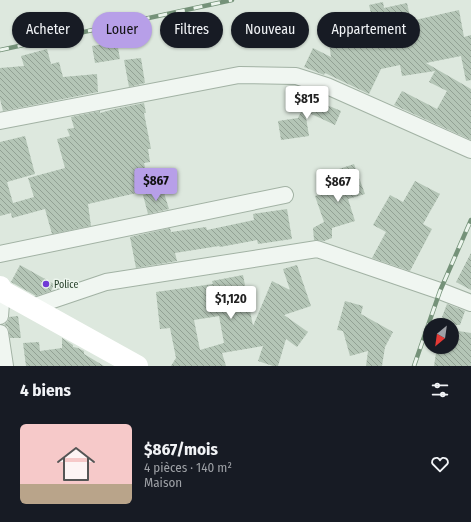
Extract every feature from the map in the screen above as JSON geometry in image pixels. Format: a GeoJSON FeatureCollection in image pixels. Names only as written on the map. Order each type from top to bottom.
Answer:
{"type":"FeatureCollection","features":[{"type":"Feature","properties":{"kind":"main road"},"geometry":{"type":"LineString","coordinates":[[1,289],[137,366]]}},
{"type":"Feature","properties":{"kind":"street"},"geometry":{"type":"LineString","coordinates":[[0,121],[239,75],[296,76],[327,86],[471,150]]}},
{"type":"Feature","properties":{"kind":"street"},"geometry":{"type":"LineString","coordinates":[[0,254],[285,195]]}},
{"type":"Feature","properties":{"kind":"street"},"geometry":{"type":"LineString","coordinates":[[32,307],[106,282],[317,249],[471,303]]}},
{"type":"Feature","properties":{"kind":"street"},"geometry":{"type":"LineString","coordinates":[[0,316],[1,289]]}},
{"type":"Feature","properties":{"kind":"street"},"geometry":{"type":"LineString","coordinates":[[0,333],[5,366]]}},
{"type":"Feature","properties":{"kind":"building"},"geometry":{"type":"Polygon","coordinates":[[[383,2],[384,8],[407,3],[409,12],[371,12],[369,5],[383,2]]]}},
{"type":"Feature","properties":{"kind":"building"},"geometry":{"type":"Polygon","coordinates":[[[459,10],[464,37],[471,35],[471,80],[466,81],[461,56],[426,63],[471,89],[471,140],[394,105],[402,91],[437,109],[447,91],[429,82],[435,71],[402,76],[400,65],[381,69],[369,94],[325,73],[324,75],[304,67],[313,48],[331,57],[330,48],[420,48],[420,19],[459,10]]]}},
{"type":"Feature","properties":{"kind":"building"},"geometry":{"type":"Polygon","coordinates":[[[92,48],[118,48],[120,59],[95,63],[92,48]]]}},
{"type":"Feature","properties":{"kind":"building"},"geometry":{"type":"Polygon","coordinates":[[[47,49],[51,64],[59,62],[63,77],[97,74],[98,92],[3,111],[0,99],[0,68],[24,66],[21,56],[47,49]]]}},
{"type":"Feature","properties":{"kind":"building"},"geometry":{"type":"Polygon","coordinates":[[[141,58],[145,83],[129,87],[124,60],[141,58]]]}},
{"type":"Feature","properties":{"kind":"building"},"geometry":{"type":"Polygon","coordinates":[[[308,97],[341,111],[335,125],[305,111],[309,136],[281,140],[278,121],[298,118],[308,97]]]}},
{"type":"Feature","properties":{"kind":"building"},"geometry":{"type":"Polygon","coordinates":[[[144,103],[146,113],[144,113],[151,149],[148,149],[150,162],[144,163],[150,190],[88,204],[91,226],[52,234],[45,209],[12,218],[11,213],[0,216],[0,142],[25,136],[35,174],[7,182],[13,203],[34,197],[28,178],[65,168],[57,139],[70,136],[67,129],[74,128],[71,117],[100,111],[100,113],[144,103]]]}},
{"type":"Feature","properties":{"kind":"building"},"geometry":{"type":"Polygon","coordinates":[[[354,164],[365,194],[348,199],[355,221],[332,228],[332,238],[324,241],[314,240],[313,228],[324,222],[315,196],[339,188],[333,171],[354,164]]]}},
{"type":"Feature","properties":{"kind":"building"},"geometry":{"type":"Polygon","coordinates":[[[415,181],[440,194],[423,224],[432,229],[410,271],[372,258],[386,232],[373,225],[390,195],[403,202],[415,181]]]}},
{"type":"Feature","properties":{"kind":"building"},"geometry":{"type":"Polygon","coordinates":[[[163,190],[169,209],[148,214],[143,195],[163,190]]]}},
{"type":"Feature","properties":{"kind":"building"},"geometry":{"type":"Polygon","coordinates":[[[287,209],[292,239],[258,244],[257,240],[175,253],[177,261],[136,268],[130,237],[170,228],[171,232],[206,227],[207,230],[254,220],[253,214],[287,209]]]}},
{"type":"Feature","properties":{"kind":"building"},"geometry":{"type":"Polygon","coordinates":[[[471,253],[471,290],[456,282],[471,253]]]}},
{"type":"Feature","properties":{"kind":"building"},"geometry":{"type":"Polygon","coordinates":[[[20,265],[54,284],[51,291],[36,296],[11,282],[20,265]]]}},
{"type":"Feature","properties":{"kind":"building"},"geometry":{"type":"Polygon","coordinates":[[[297,265],[311,306],[284,315],[308,332],[297,347],[286,339],[278,366],[273,366],[258,361],[263,346],[222,353],[226,366],[171,366],[176,358],[170,328],[160,329],[156,292],[213,284],[212,281],[243,275],[253,326],[272,281],[290,290],[283,269],[297,265]],[[219,316],[194,320],[200,350],[224,343],[219,316]]]}},
{"type":"Feature","properties":{"kind":"building"},"geometry":{"type":"Polygon","coordinates":[[[345,301],[363,306],[361,314],[393,332],[385,347],[382,366],[366,366],[368,351],[350,356],[343,331],[337,330],[345,301]]]}},
{"type":"Feature","properties":{"kind":"building"},"geometry":{"type":"Polygon","coordinates":[[[447,304],[465,311],[460,325],[459,318],[442,318],[447,304]]]}},
{"type":"Feature","properties":{"kind":"building"},"geometry":{"type":"Polygon","coordinates":[[[18,316],[21,338],[10,338],[8,327],[4,325],[8,321],[9,317],[18,316]]]}},
{"type":"Feature","properties":{"kind":"building"},"geometry":{"type":"Polygon","coordinates":[[[459,331],[471,333],[471,366],[434,366],[436,354],[459,354],[459,331]]]}},
{"type":"Feature","properties":{"kind":"building"},"geometry":{"type":"Polygon","coordinates":[[[62,338],[73,345],[73,347],[84,351],[84,354],[104,366],[26,366],[23,343],[39,342],[40,351],[62,348],[62,338]]]}},
{"type":"Feature","properties":{"kind":"railway"},"geometry":{"type":"LineString","coordinates":[[0,50],[232,0]]}},
{"type":"Feature","properties":{"kind":"railway"},"geometry":{"type":"LineString","coordinates":[[414,366],[440,291],[471,220]]}},
{"type":"Feature","properties":{"kind":"place","name":"Police"},"geometry":{"type":"Point","coordinates":[46,284]}}]}
